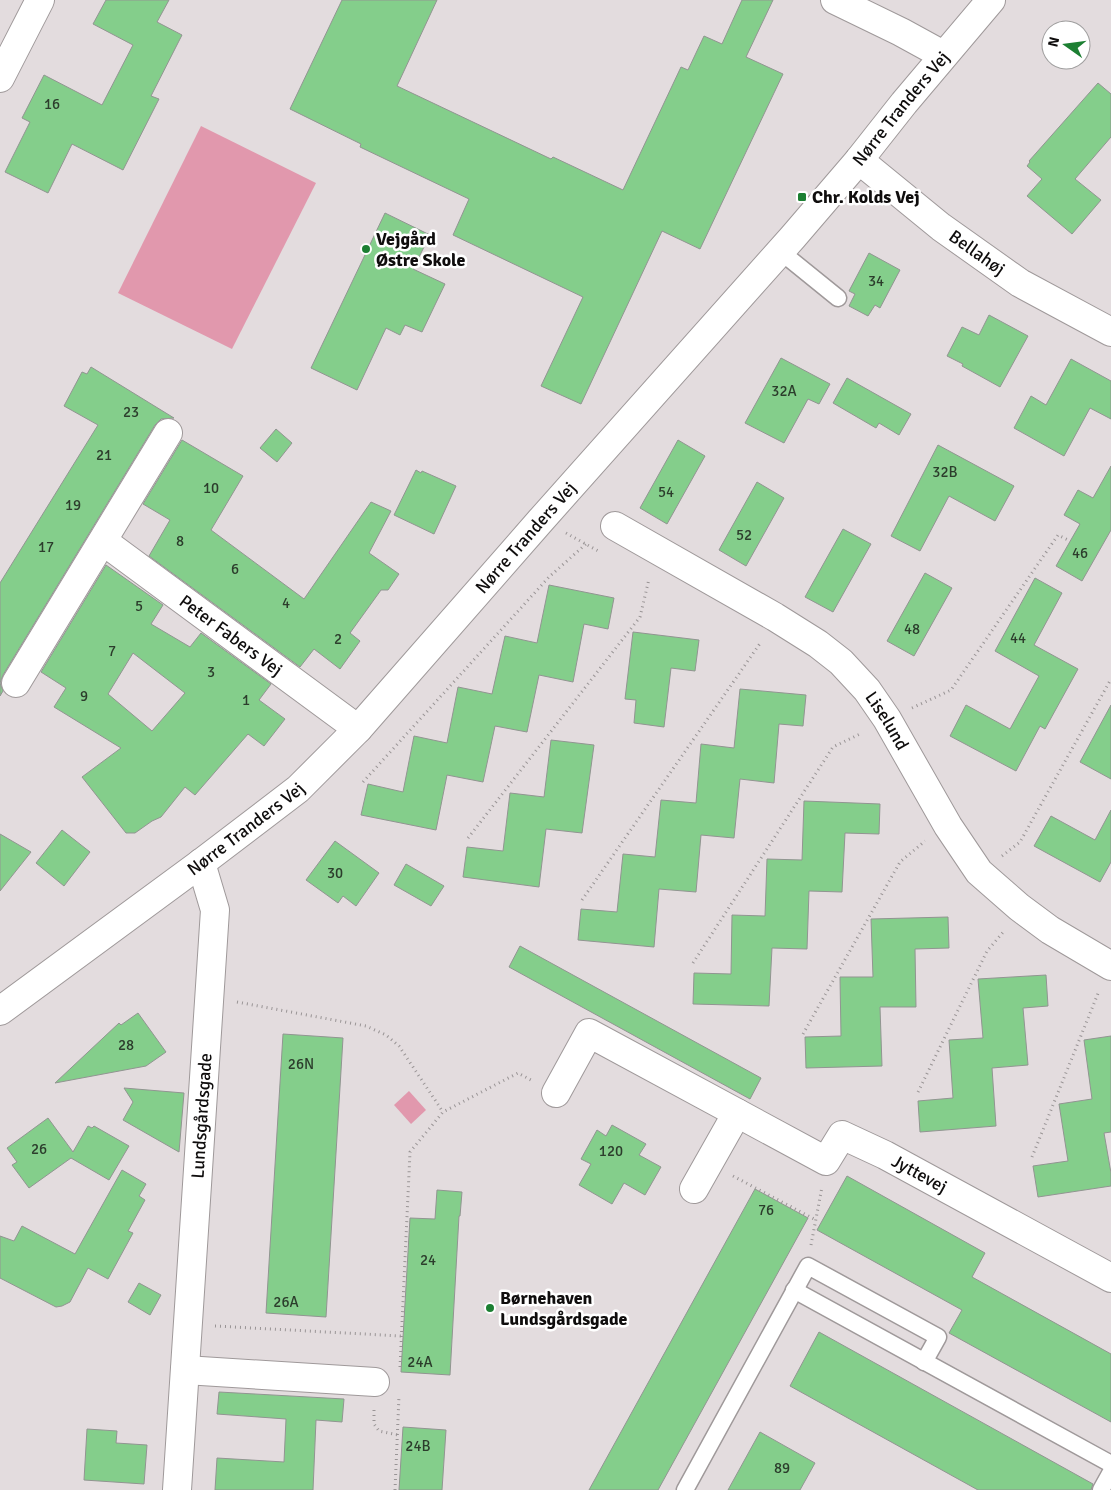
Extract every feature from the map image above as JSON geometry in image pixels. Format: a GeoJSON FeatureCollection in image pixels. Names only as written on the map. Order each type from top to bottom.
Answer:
{"type":"FeatureCollection","features":[{"type":"Feature","properties":{"kind":"street"},"geometry":{"type":"LineString","coordinates":[[0,78],[40,0]]}},
{"type":"Feature","properties":{"kind":"street"},"geometry":{"type":"LineString","coordinates":[[835,0],[943,55]]}},
{"type":"Feature","properties":{"kind":"street","name":"Nørre Tranders Vej"},"geometry":{"type":"LineString","coordinates":[[0,1012],[298,789],[358,729],[780,251],[859,160],[943,55],[991,0]]}},
{"type":"Feature","properties":{"kind":"street","name":"Bellahøj"},"geometry":{"type":"LineString","coordinates":[[859,160],[941,227],[1020,283],[1109,328]]}},
{"type":"Feature","properties":{"kind":"street"},"geometry":{"type":"LineString","coordinates":[[16,683],[168,433]]}},
{"type":"Feature","properties":{"kind":"street","name":"Liselund"},"geometry":{"type":"LineString","coordinates":[[615,526],[775,617],[841,662],[868,690],[887,719],[948,826],[979,872],[1018,907],[1050,930],[1108,979]]}},
{"type":"Feature","properties":{"kind":"street","name":"Peter Fabers Vej"},"geometry":{"type":"LineString","coordinates":[[103,541],[358,729]]}},
{"type":"Feature","properties":{"kind":"street","name":"Lundsgårdsgade"},"geometry":{"type":"LineString","coordinates":[[177,1490],[215,910],[201,863]]}},
{"type":"Feature","properties":{"kind":"street"},"geometry":{"type":"LineString","coordinates":[[556,1093],[589,1033],[826,1161]]}},
{"type":"Feature","properties":{"kind":"street"},"geometry":{"type":"LineString","coordinates":[[694,1189],[737,1113]]}},
{"type":"Feature","properties":{"kind":"street","name":"Jyttevej"},"geometry":{"type":"LineString","coordinates":[[826,1161],[842,1135],[885,1155],[1111,1278]]}},
{"type":"Feature","properties":{"kind":"street"},"geometry":{"type":"LineString","coordinates":[[185,1370],[387,1379]]}},
{"type":"Feature","properties":{"kind":"lane"},"geometry":{"type":"LineString","coordinates":[[780,251],[838,298]]}},
{"type":"Feature","properties":{"kind":"lane"},"geometry":{"type":"LineString","coordinates":[[685,1490],[808,1266],[938,1337],[924,1362]]}},
{"type":"Feature","properties":{"kind":"lane"},"geometry":{"type":"LineString","coordinates":[[794,1290],[1111,1464]]}},
{"type":"Feature","properties":{"kind":"lane"},"geometry":{"type":"LineString","coordinates":[[1101,1490],[1111,1472]]}},
{"type":"Feature","properties":{"kind":"path"},"geometry":{"type":"LineString","coordinates":[[541,520],[608,557]]}},
{"type":"Feature","properties":{"kind":"path"},"geometry":{"type":"LineString","coordinates":[[693,963],[833,747],[887,719],[951,690],[1058,535],[1070,541]]}},
{"type":"Feature","properties":{"kind":"path"},"geometry":{"type":"LineString","coordinates":[[362,782],[549,577],[586,544]]}},
{"type":"Feature","properties":{"kind":"path"},"geometry":{"type":"LineString","coordinates":[[468,838],[640,617],[649,579],[664,554]]}},
{"type":"Feature","properties":{"kind":"path"},"geometry":{"type":"LineString","coordinates":[[641,575],[657,584]]}},
{"type":"Feature","properties":{"kind":"path"},"geometry":{"type":"LineString","coordinates":[[753,636],[769,645]]}},
{"type":"Feature","properties":{"kind":"path"},"geometry":{"type":"LineString","coordinates":[[582,900],[762,641]]}},
{"type":"Feature","properties":{"kind":"path"},"geometry":{"type":"LineString","coordinates":[[979,872],[1020,842],[1111,679]]}},
{"type":"Feature","properties":{"kind":"path"},"geometry":{"type":"LineString","coordinates":[[803,1034],[900,862],[924,842],[948,826]]}},
{"type":"Feature","properties":{"kind":"path"},"geometry":{"type":"LineString","coordinates":[[920,833],[930,850]]}},
{"type":"Feature","properties":{"kind":"path"},"geometry":{"type":"LineString","coordinates":[[918,1092],[987,951],[1006,929],[999,924]]}},
{"type":"Feature","properties":{"kind":"path"},"geometry":{"type":"LineString","coordinates":[[1032,1157],[1100,989],[1108,979]]}},
{"type":"Feature","properties":{"kind":"path"},"geometry":{"type":"LineString","coordinates":[[208,997],[366,1026],[386,1035],[399,1046],[443,1112]]}},
{"type":"Feature","properties":{"kind":"path"},"geometry":{"type":"LineString","coordinates":[[398,1434],[380,1431],[374,1424],[401,1336],[410,1152],[443,1112],[518,1073],[556,1093]]}},
{"type":"Feature","properties":{"kind":"path"},"geometry":{"type":"LineString","coordinates":[[808,1266],[826,1161]]}},
{"type":"Feature","properties":{"kind":"path"},"geometry":{"type":"LineString","coordinates":[[708,1163],[816,1220]]}},
{"type":"Feature","properties":{"kind":"path"},"geometry":{"type":"LineString","coordinates":[[188,1324],[401,1336]]}},
{"type":"Feature","properties":{"kind":"path"},"geometry":{"type":"LineString","coordinates":[[395,1490],[400,1395]]}},
{"type":"Feature","properties":{"kind":"shaded area"},"geometry":{"type":"Polygon","coordinates":[[[201,126],[316,183],[232,349],[118,293],[201,126]]]}},
{"type":"Feature","properties":{"kind":"shaded area"},"geometry":{"type":"Polygon","coordinates":[[[409,1091],[426,1110],[411,1124],[394,1105],[409,1091]]]}},
{"type":"Feature","properties":{"kind":"building"},"geometry":{"type":"Polygon","coordinates":[[[106,0],[169,0],[157,22],[182,35],[151,96],[159,99],[123,170],[72,144],[48,193],[5,172],[30,122],[22,118],[44,75],[102,105],[133,45],[93,24],[106,0]]]}},
{"type":"Feature","properties":{"kind":"building"},"geometry":{"type":"Polygon","coordinates":[[[342,0],[437,0],[397,86],[551,159],[553,157],[623,190],[681,67],[688,70],[704,36],[722,44],[742,0],[773,0],[746,57],[783,74],[700,249],[662,231],[581,404],[541,386],[583,297],[453,235],[469,199],[360,147],[361,144],[290,109],[342,0]]]}},
{"type":"Feature","properties":{"kind":"building"},"geometry":{"type":"Polygon","coordinates":[[[1098,83],[1111,94],[1111,137],[1075,179],[1101,200],[1072,234],[1027,196],[1042,179],[1027,166],[1029,161],[1098,83]]]}},
{"type":"Feature","properties":{"kind":"building"},"geometry":{"type":"Polygon","coordinates":[[[385,213],[430,235],[413,269],[445,284],[422,332],[405,325],[400,335],[386,328],[357,390],[311,368],[385,213]]]}},
{"type":"Feature","properties":{"kind":"building"},"geometry":{"type":"Polygon","coordinates":[[[869,253],[900,270],[880,308],[875,305],[868,316],[849,306],[855,294],[849,291],[869,253]]]}},
{"type":"Feature","properties":{"kind":"building"},"geometry":{"type":"Polygon","coordinates":[[[989,315],[1028,336],[1000,387],[947,356],[962,327],[979,335],[989,315]]]}},
{"type":"Feature","properties":{"kind":"building"},"geometry":{"type":"Polygon","coordinates":[[[781,358],[830,384],[819,404],[808,399],[784,443],[745,423],[781,358]]]}},
{"type":"Feature","properties":{"kind":"building"},"geometry":{"type":"Polygon","coordinates":[[[1071,359],[1111,381],[1111,419],[1090,408],[1064,456],[1014,428],[1031,396],[1046,405],[1071,359]]]}},
{"type":"Feature","properties":{"kind":"building"},"geometry":{"type":"Polygon","coordinates":[[[91,367],[174,418],[161,419],[155,425],[3,675],[0,683],[0,583],[98,425],[64,406],[82,372],[87,374],[91,367]]]}},
{"type":"Feature","properties":{"kind":"building"},"geometry":{"type":"Polygon","coordinates":[[[847,378],[911,414],[899,435],[879,423],[876,428],[833,403],[847,378]]]}},
{"type":"Feature","properties":{"kind":"building"},"geometry":{"type":"Polygon","coordinates":[[[276,429],[292,443],[277,462],[260,448],[276,429]]]}},
{"type":"Feature","properties":{"kind":"building"},"geometry":{"type":"Polygon","coordinates":[[[182,440],[243,476],[211,530],[304,599],[371,502],[391,511],[369,553],[399,574],[388,590],[381,590],[350,633],[360,641],[340,669],[314,649],[300,667],[149,556],[170,520],[143,504],[182,440]]]}},
{"type":"Feature","properties":{"kind":"building"},"geometry":{"type":"Polygon","coordinates":[[[678,440],[705,456],[667,524],[640,508],[678,440]]]}},
{"type":"Feature","properties":{"kind":"building"},"geometry":{"type":"Polygon","coordinates":[[[938,445],[1014,486],[995,521],[949,496],[920,551],[891,536],[938,445]]]}},
{"type":"Feature","properties":{"kind":"building"},"geometry":{"type":"Polygon","coordinates":[[[1111,466],[1111,530],[1082,581],[1056,566],[1080,524],[1064,515],[1078,490],[1093,498],[1111,466]]]}},
{"type":"Feature","properties":{"kind":"building"},"geometry":{"type":"Polygon","coordinates":[[[416,470],[456,486],[434,534],[394,515],[416,470]]]}},
{"type":"Feature","properties":{"kind":"building"},"geometry":{"type":"Polygon","coordinates":[[[757,482],[784,498],[746,566],[719,550],[757,482]]]}},
{"type":"Feature","properties":{"kind":"building"},"geometry":{"type":"Polygon","coordinates":[[[843,529],[871,544],[833,612],[805,597],[843,529]]]}},
{"type":"Feature","properties":{"kind":"building"},"geometry":{"type":"Polygon","coordinates":[[[106,565],[163,605],[151,624],[190,647],[201,633],[271,684],[259,700],[285,719],[264,746],[248,734],[195,795],[185,787],[161,817],[135,833],[126,833],[82,777],[121,748],[54,707],[66,688],[41,672],[106,565]],[[133,653],[108,694],[152,731],[185,693],[133,653]]]}},
{"type":"Feature","properties":{"kind":"building"},"geometry":{"type":"Polygon","coordinates":[[[925,573],[952,588],[914,656],[887,641],[925,573]]]}},
{"type":"Feature","properties":{"kind":"building"},"geometry":{"type":"Polygon","coordinates":[[[1035,578],[1062,593],[1034,645],[1078,669],[1045,729],[1040,726],[1016,771],[950,736],[966,705],[1010,729],[1039,676],[995,651],[1035,578]]]}},
{"type":"Feature","properties":{"kind":"building"},"geometry":{"type":"Polygon","coordinates":[[[549,585],[614,598],[608,629],[584,624],[573,682],[539,675],[527,732],[495,726],[483,782],[447,775],[436,830],[361,815],[368,784],[403,792],[414,736],[447,743],[458,687],[492,694],[505,636],[537,643],[549,585]]]}},
{"type":"Feature","properties":{"kind":"building"},"geometry":{"type":"Polygon","coordinates":[[[633,632],[699,640],[695,671],[671,668],[664,727],[634,723],[636,700],[625,699],[633,632]]]}},
{"type":"Feature","properties":{"kind":"building"},"geometry":{"type":"Polygon","coordinates":[[[0,683],[3,691],[0,696],[0,683]]]}},
{"type":"Feature","properties":{"kind":"building"},"geometry":{"type":"Polygon","coordinates":[[[740,689],[806,695],[803,726],[779,724],[774,783],[740,779],[734,838],[701,835],[696,892],[659,889],[654,947],[578,940],[581,909],[617,912],[623,854],[655,857],[661,800],[696,803],[701,744],[734,748],[740,689]]]}},
{"type":"Feature","properties":{"kind":"building"},"geometry":{"type":"Polygon","coordinates":[[[1111,705],[1111,779],[1080,762],[1111,705]]]}},
{"type":"Feature","properties":{"kind":"building"},"geometry":{"type":"Polygon","coordinates":[[[551,740],[594,745],[582,833],[546,829],[539,887],[463,877],[467,847],[503,851],[510,793],[544,797],[551,740]]]}},
{"type":"Feature","properties":{"kind":"building"},"geometry":{"type":"Polygon","coordinates":[[[804,801],[880,804],[879,834],[845,833],[842,892],[809,891],[807,949],[772,948],[769,1006],[693,1004],[694,973],[731,974],[732,915],[765,916],[767,859],[802,860],[804,801]]]}},
{"type":"Feature","properties":{"kind":"building"},"geometry":{"type":"Polygon","coordinates":[[[1111,810],[1111,862],[1100,882],[1034,846],[1051,816],[1095,840],[1111,810]]]}},
{"type":"Feature","properties":{"kind":"building"},"geometry":{"type":"Polygon","coordinates":[[[62,830],[90,852],[64,886],[36,863],[62,830]]]}},
{"type":"Feature","properties":{"kind":"building"},"geometry":{"type":"Polygon","coordinates":[[[0,834],[31,852],[0,891],[0,834]]]}},
{"type":"Feature","properties":{"kind":"building"},"geometry":{"type":"Polygon","coordinates":[[[335,841],[379,873],[356,906],[343,896],[338,903],[306,880],[335,841]]]}},
{"type":"Feature","properties":{"kind":"building"},"geometry":{"type":"Polygon","coordinates":[[[406,864],[444,886],[431,906],[394,885],[406,864]]]}},
{"type":"Feature","properties":{"kind":"building"},"geometry":{"type":"Polygon","coordinates":[[[948,917],[949,948],[915,949],[916,1007],[880,1007],[882,1066],[806,1068],[805,1037],[841,1036],[840,977],[873,977],[871,919],[948,917]]]}},
{"type":"Feature","properties":{"kind":"building"},"geometry":{"type":"Polygon","coordinates":[[[520,946],[761,1078],[750,1099],[509,967],[520,946]]]}},
{"type":"Feature","properties":{"kind":"building"},"geometry":{"type":"Polygon","coordinates":[[[1046,975],[1048,1006],[1023,1008],[1028,1065],[992,1068],[996,1126],[920,1132],[918,1101],[953,1098],[949,1040],[983,1038],[978,979],[1046,975]]]}},
{"type":"Feature","properties":{"kind":"building"},"geometry":{"type":"Polygon","coordinates":[[[138,1013],[166,1052],[146,1066],[55,1083],[119,1023],[121,1025],[138,1013]]]}},
{"type":"Feature","properties":{"kind":"building"},"geometry":{"type":"Polygon","coordinates":[[[283,1034],[343,1038],[326,1317],[266,1313],[283,1034]]]}},
{"type":"Feature","properties":{"kind":"building"},"geometry":{"type":"Polygon","coordinates":[[[1111,1036],[1111,1132],[1104,1133],[1111,1173],[1111,1186],[1038,1197],[1033,1166],[1068,1161],[1059,1104],[1092,1099],[1084,1040],[1111,1036]]]}},
{"type":"Feature","properties":{"kind":"building"},"geometry":{"type":"Polygon","coordinates":[[[124,1088],[184,1093],[179,1152],[123,1120],[133,1102],[124,1088]]]}},
{"type":"Feature","properties":{"kind":"building"},"geometry":{"type":"Polygon","coordinates":[[[48,1118],[73,1152],[88,1126],[92,1128],[94,1126],[129,1146],[109,1180],[71,1158],[29,1188],[12,1165],[17,1162],[7,1148],[48,1118]]]}},
{"type":"Feature","properties":{"kind":"building"},"geometry":{"type":"Polygon","coordinates":[[[612,1125],[646,1144],[639,1155],[661,1167],[645,1195],[624,1183],[612,1204],[579,1185],[591,1164],[581,1159],[597,1130],[606,1136],[612,1125]]]}},
{"type":"Feature","properties":{"kind":"building"},"geometry":{"type":"Polygon","coordinates":[[[122,1170],[146,1184],[139,1196],[145,1200],[128,1231],[133,1233],[108,1279],[88,1268],[70,1302],[56,1307],[0,1278],[0,1236],[14,1241],[22,1226],[75,1254],[122,1170]]]}},
{"type":"Feature","properties":{"kind":"building"},"geometry":{"type":"Polygon","coordinates":[[[847,1176],[985,1253],[972,1277],[1111,1354],[1111,1422],[949,1333],[962,1310],[817,1230],[847,1176]]]}},
{"type":"Feature","properties":{"kind":"building"},"geometry":{"type":"Polygon","coordinates":[[[755,1189],[808,1218],[658,1490],[589,1490],[755,1189]]]}},
{"type":"Feature","properties":{"kind":"building"},"geometry":{"type":"Polygon","coordinates":[[[437,1190],[462,1192],[450,1375],[401,1372],[410,1218],[435,1219],[437,1190]]]}},
{"type":"Feature","properties":{"kind":"building"},"geometry":{"type":"Polygon","coordinates":[[[139,1283],[161,1295],[150,1315],[128,1302],[139,1283]]]}},
{"type":"Feature","properties":{"kind":"building"},"geometry":{"type":"Polygon","coordinates":[[[819,1332],[1093,1484],[1091,1490],[978,1490],[790,1386],[819,1332]]]}},
{"type":"Feature","properties":{"kind":"building"},"geometry":{"type":"Polygon","coordinates":[[[219,1392],[344,1399],[342,1422],[316,1420],[313,1490],[215,1490],[217,1458],[284,1462],[286,1419],[217,1414],[219,1392]]]}},
{"type":"Feature","properties":{"kind":"building"},"geometry":{"type":"Polygon","coordinates":[[[403,1427],[446,1430],[442,1490],[399,1490],[403,1427]]]}},
{"type":"Feature","properties":{"kind":"building"},"geometry":{"type":"Polygon","coordinates":[[[87,1429],[117,1431],[116,1443],[147,1445],[144,1484],[84,1480],[87,1429]]]}},
{"type":"Feature","properties":{"kind":"building"},"geometry":{"type":"Polygon","coordinates":[[[760,1432],[815,1463],[800,1490],[728,1490],[760,1432]]]}},
{"type":"Feature","properties":{"kind":"place","name":"Chr. Kolds Vej"},"geometry":{"type":"Point","coordinates":[802,197]}},
{"type":"Feature","properties":{"kind":"place","name":"Vejgård Østre Skole"},"geometry":{"type":"Point","coordinates":[366,249]}},
{"type":"Feature","properties":{"kind":"place","name":"Børnehaven Lundsgårdsgade"},"geometry":{"type":"Point","coordinates":[490,1308]}}]}
